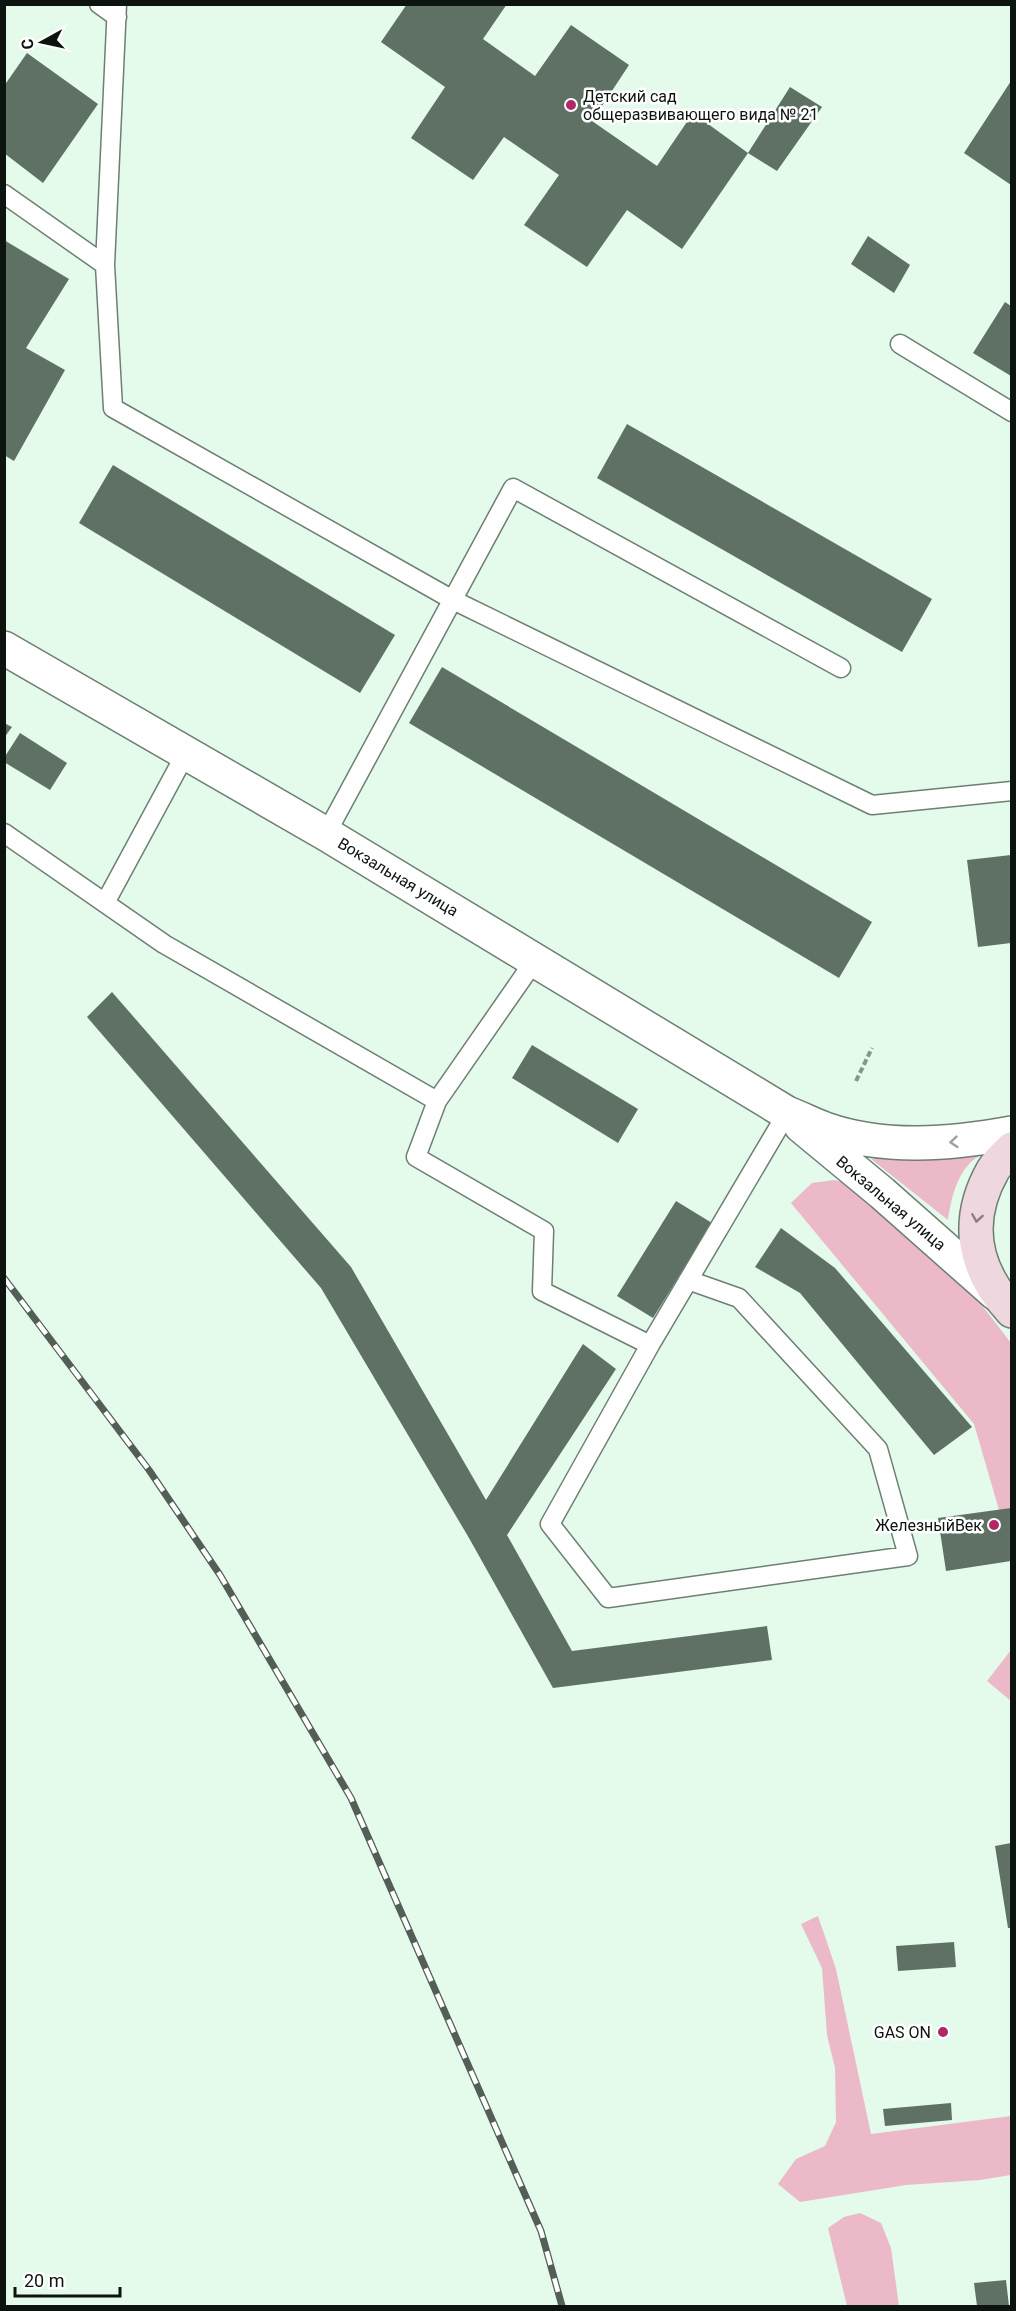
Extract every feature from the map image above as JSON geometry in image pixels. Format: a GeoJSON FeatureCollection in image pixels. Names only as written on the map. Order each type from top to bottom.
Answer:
{"type":"FeatureCollection","features":[{"type":"Feature","properties":{"kind":"main road"},"geometry":{"type":"LineString","coordinates":[[1003,1302],[981,1263],[976,1231],[980,1198],[994,1168],[1011,1149]]}},
{"type":"Feature","properties":{"kind":"street","name":"Вокзальная улица"},"geometry":{"type":"LineString","coordinates":[[4,648],[326,834],[787,1113],[826,1129],[890,1141],[931,1144],[1011,1133]]}},
{"type":"Feature","properties":{"kind":"street","name":"Вокзальная улица"},"geometry":{"type":"LineString","coordinates":[[787,1113],[882,1193],[1003,1302]]}},
{"type":"Feature","properties":{"kind":"lane"},"geometry":{"type":"LineString","coordinates":[[99,4],[117,11],[105,266],[113,408],[453,600],[872,805],[1011,791]]}},
{"type":"Feature","properties":{"kind":"lane"},"geometry":{"type":"LineString","coordinates":[[4,194],[105,266]]}},
{"type":"Feature","properties":{"kind":"lane"},"geometry":{"type":"LineString","coordinates":[[900,344],[1011,412]]}},
{"type":"Feature","properties":{"kind":"lane"},"geometry":{"type":"LineString","coordinates":[[326,834],[513,488],[841,668]]}},
{"type":"Feature","properties":{"kind":"lane"},"geometry":{"type":"LineString","coordinates":[[105,903],[186,753]]}},
{"type":"Feature","properties":{"kind":"lane"},"geometry":{"type":"LineString","coordinates":[[4,833],[164,944],[437,1101]]}},
{"type":"Feature","properties":{"kind":"lane"},"geometry":{"type":"LineString","coordinates":[[535,960],[437,1101],[416,1157],[544,1231],[542,1291],[650,1345]]}},
{"type":"Feature","properties":{"kind":"lane"},"geometry":{"type":"LineString","coordinates":[[688,1280],[739,1298],[878,1449],[908,1556],[608,1598],[550,1524],[650,1345],[688,1280],[787,1113]]}},
{"type":"Feature","properties":{"kind":"path"},"geometry":{"type":"LineString","coordinates":[[856,1082],[872,1048]]}},
{"type":"Feature","properties":{"kind":"shaded area"},"geometry":{"type":"Polygon","coordinates":[[[959,1155],[979,1156],[966,1168],[957,1184],[948,1220],[871,1159],[913,1160],[959,1155]]]}},
{"type":"Feature","properties":{"kind":"shaded area"},"geometry":{"type":"Polygon","coordinates":[[[834,1180],[856,1185],[974,1295],[1011,1343],[1011,1551],[974,1424],[791,1203],[812,1183],[834,1180]]]}},
{"type":"Feature","properties":{"kind":"shaded area"},"geometry":{"type":"Polygon","coordinates":[[[1011,1650],[1011,1701],[987,1681],[1011,1650]]]}},
{"type":"Feature","properties":{"kind":"shaded area"},"geometry":{"type":"Polygon","coordinates":[[[818,1916],[836,1969],[871,2134],[1011,2116],[1011,2175],[980,2180],[906,2185],[800,2202],[778,2184],[796,2159],[825,2146],[836,2122],[835,2068],[827,2035],[822,1968],[801,1924],[818,1916]]]}},
{"type":"Feature","properties":{"kind":"shaded area"},"geometry":{"type":"Polygon","coordinates":[[[860,2213],[881,2223],[891,2248],[899,2306],[847,2306],[828,2228],[844,2217],[860,2213]]]}},
{"type":"Feature","properties":{"kind":"building"},"geometry":{"type":"Polygon","coordinates":[[[407,4],[507,4],[483,39],[535,76],[571,25],[629,65],[592,121],[657,166],[693,113],[748,153],[682,249],[627,210],[587,267],[524,225],[559,175],[504,137],[473,180],[411,138],[445,87],[381,42],[407,4]]]}},
{"type":"Feature","properties":{"kind":"building"},"geometry":{"type":"Polygon","coordinates":[[[27,53],[98,104],[43,183],[4,153],[4,86],[27,53]]]}},
{"type":"Feature","properties":{"kind":"building"},"geometry":{"type":"Polygon","coordinates":[[[1011,81],[1011,185],[964,153],[1011,81]]]}},
{"type":"Feature","properties":{"kind":"building"},"geometry":{"type":"Polygon","coordinates":[[[790,87],[822,107],[777,171],[748,153],[790,87]]]}},
{"type":"Feature","properties":{"kind":"building"},"geometry":{"type":"Polygon","coordinates":[[[868,236],[910,265],[894,293],[851,264],[868,236]]]}},
{"type":"Feature","properties":{"kind":"building"},"geometry":{"type":"Polygon","coordinates":[[[4,240],[69,279],[26,348],[65,370],[14,461],[4,455],[4,240]]]}},
{"type":"Feature","properties":{"kind":"building"},"geometry":{"type":"Polygon","coordinates":[[[1005,302],[1011,306],[1011,376],[973,353],[1005,302]]]}},
{"type":"Feature","properties":{"kind":"building"},"geometry":{"type":"Polygon","coordinates":[[[627,424],[932,599],[902,652],[597,478],[627,424]]]}},
{"type":"Feature","properties":{"kind":"building"},"geometry":{"type":"Polygon","coordinates":[[[113,465],[395,635],[360,693],[79,523],[113,465]]]}},
{"type":"Feature","properties":{"kind":"building"},"geometry":{"type":"Polygon","coordinates":[[[442,667],[872,922],[839,978],[409,723],[442,667]]]}},
{"type":"Feature","properties":{"kind":"building"},"geometry":{"type":"Polygon","coordinates":[[[4,723],[12,727],[4,738],[4,723]]]}},
{"type":"Feature","properties":{"kind":"building"},"geometry":{"type":"Polygon","coordinates":[[[20,733],[67,763],[50,790],[4,762],[4,758],[20,733]]]}},
{"type":"Feature","properties":{"kind":"building"},"geometry":{"type":"Polygon","coordinates":[[[1011,855],[1011,943],[978,947],[967,860],[1011,855]]]}},
{"type":"Feature","properties":{"kind":"building"},"geometry":{"type":"Polygon","coordinates":[[[112,992],[351,1267],[486,1500],[583,1344],[616,1369],[507,1535],[572,1651],[767,1626],[772,1660],[553,1688],[469,1538],[321,1288],[87,1017],[112,992]]]}},
{"type":"Feature","properties":{"kind":"building"},"geometry":{"type":"Polygon","coordinates":[[[532,1045],[638,1109],[618,1143],[512,1078],[532,1045]]]}},
{"type":"Feature","properties":{"kind":"building"},"geometry":{"type":"Polygon","coordinates":[[[676,1201],[712,1223],[653,1318],[617,1296],[676,1201]]]}},
{"type":"Feature","properties":{"kind":"building"},"geometry":{"type":"Polygon","coordinates":[[[781,1228],[835,1268],[972,1427],[934,1455],[800,1293],[755,1267],[781,1228]]]}},
{"type":"Feature","properties":{"kind":"building"},"geometry":{"type":"Polygon","coordinates":[[[1011,1508],[1011,1561],[946,1571],[938,1518],[1011,1508]]]}},
{"type":"Feature","properties":{"kind":"building"},"geometry":{"type":"Polygon","coordinates":[[[1011,1843],[1011,1928],[1008,1928],[995,1846],[1011,1843]]]}},
{"type":"Feature","properties":{"kind":"building"},"geometry":{"type":"Polygon","coordinates":[[[954,1942],[956,1967],[898,1971],[896,1946],[954,1942]]]}},
{"type":"Feature","properties":{"kind":"building"},"geometry":{"type":"Polygon","coordinates":[[[951,2103],[952,2120],[885,2126],[883,2109],[951,2103]]]}},
{"type":"Feature","properties":{"kind":"building"},"geometry":{"type":"Polygon","coordinates":[[[1006,2280],[1009,2306],[977,2306],[974,2283],[1006,2280]]]}},
{"type":"Feature","properties":{"kind":"railway"},"geometry":{"type":"LineString","coordinates":[[4,1278],[149,1470],[220,1575],[351,1798],[541,2231],[562,2306]]}},
{"type":"Feature","properties":{"kind":"place","name":"Детский сад общеразвивающего вида № 21"},"geometry":{"type":"Point","coordinates":[571,105]}},
{"type":"Feature","properties":{"kind":"place","name":"ЖелезныйВек"},"geometry":{"type":"Point","coordinates":[994,1525]}},
{"type":"Feature","properties":{"kind":"place","name":"GAS ON"},"geometry":{"type":"Point","coordinates":[943,2032]}}]}
